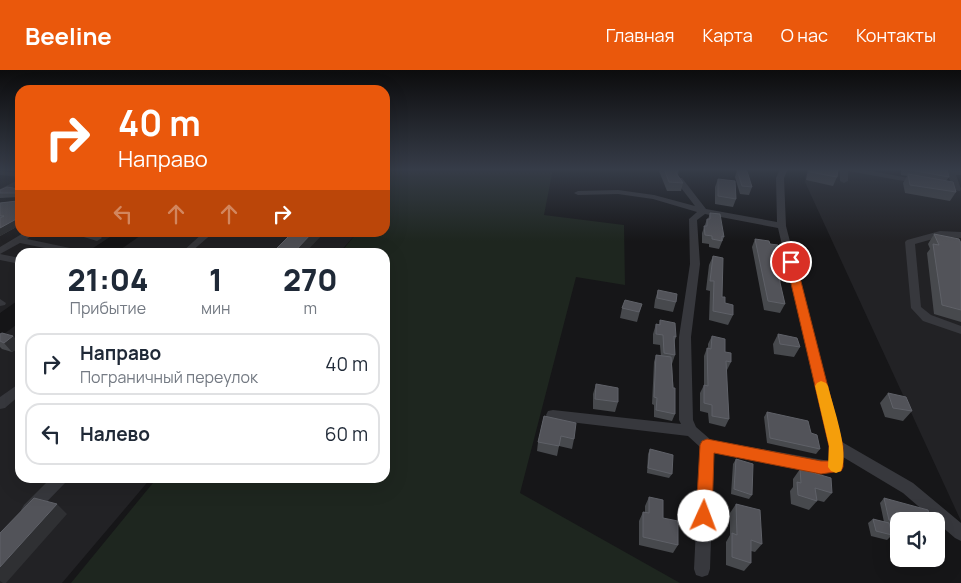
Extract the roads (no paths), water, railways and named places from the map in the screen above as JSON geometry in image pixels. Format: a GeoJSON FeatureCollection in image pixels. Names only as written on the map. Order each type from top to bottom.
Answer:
{"type":"FeatureCollection","features":[{"type":"Feature","properties":{"kind":"street"},"geometry":{"type":"LineString","coordinates":[[578,194],[599,193]]}},
{"type":"Feature","properties":{"kind":"street"},"geometry":{"type":"LineString","coordinates":[[625,193],[654,197],[703,211],[782,226]]}},
{"type":"Feature","properties":{"kind":"street"},"geometry":{"type":"LineString","coordinates":[[689,193],[703,211]]}},
{"type":"Feature","properties":{"kind":"street"},"geometry":{"type":"LineString","coordinates":[[703,211],[693,219],[695,264],[684,336],[686,420],[691,430],[707,445],[821,468],[836,467],[836,446],[782,226],[781,193]]}},
{"type":"Feature","properties":{"kind":"street"},"geometry":{"type":"LineString","coordinates":[[961,235],[940,234],[910,242],[916,308],[927,318],[961,330]]}},
{"type":"Feature","properties":{"kind":"street"},"geometry":{"type":"LineString","coordinates":[[0,251],[24,237]]}},
{"type":"Feature","properties":{"kind":"street"},"geometry":{"type":"LineString","coordinates":[[92,237],[96,238]]}},
{"type":"Feature","properties":{"kind":"street"},"geometry":{"type":"LineString","coordinates":[[191,248],[204,237]]}},
{"type":"Feature","properties":{"kind":"street"},"geometry":{"type":"LineString","coordinates":[[19,240],[56,248]]}},
{"type":"Feature","properties":{"kind":"street"},"geometry":{"type":"LineString","coordinates":[[0,257],[15,260]]}},
{"type":"Feature","properties":{"kind":"street"},"geometry":{"type":"LineString","coordinates":[[0,404],[15,392]]}},
{"type":"Feature","properties":{"kind":"street"},"geometry":{"type":"LineString","coordinates":[[553,415],[691,430]]}},
{"type":"Feature","properties":{"kind":"street"},"geometry":{"type":"LineString","coordinates":[[702,569],[707,445]]}},
{"type":"Feature","properties":{"kind":"street"},"geometry":{"type":"LineString","coordinates":[[836,446],[908,488],[961,533]]}},
{"type":"Feature","properties":{"kind":"street"},"geometry":{"type":"LineString","coordinates":[[20,519],[55,483]]}}]}
